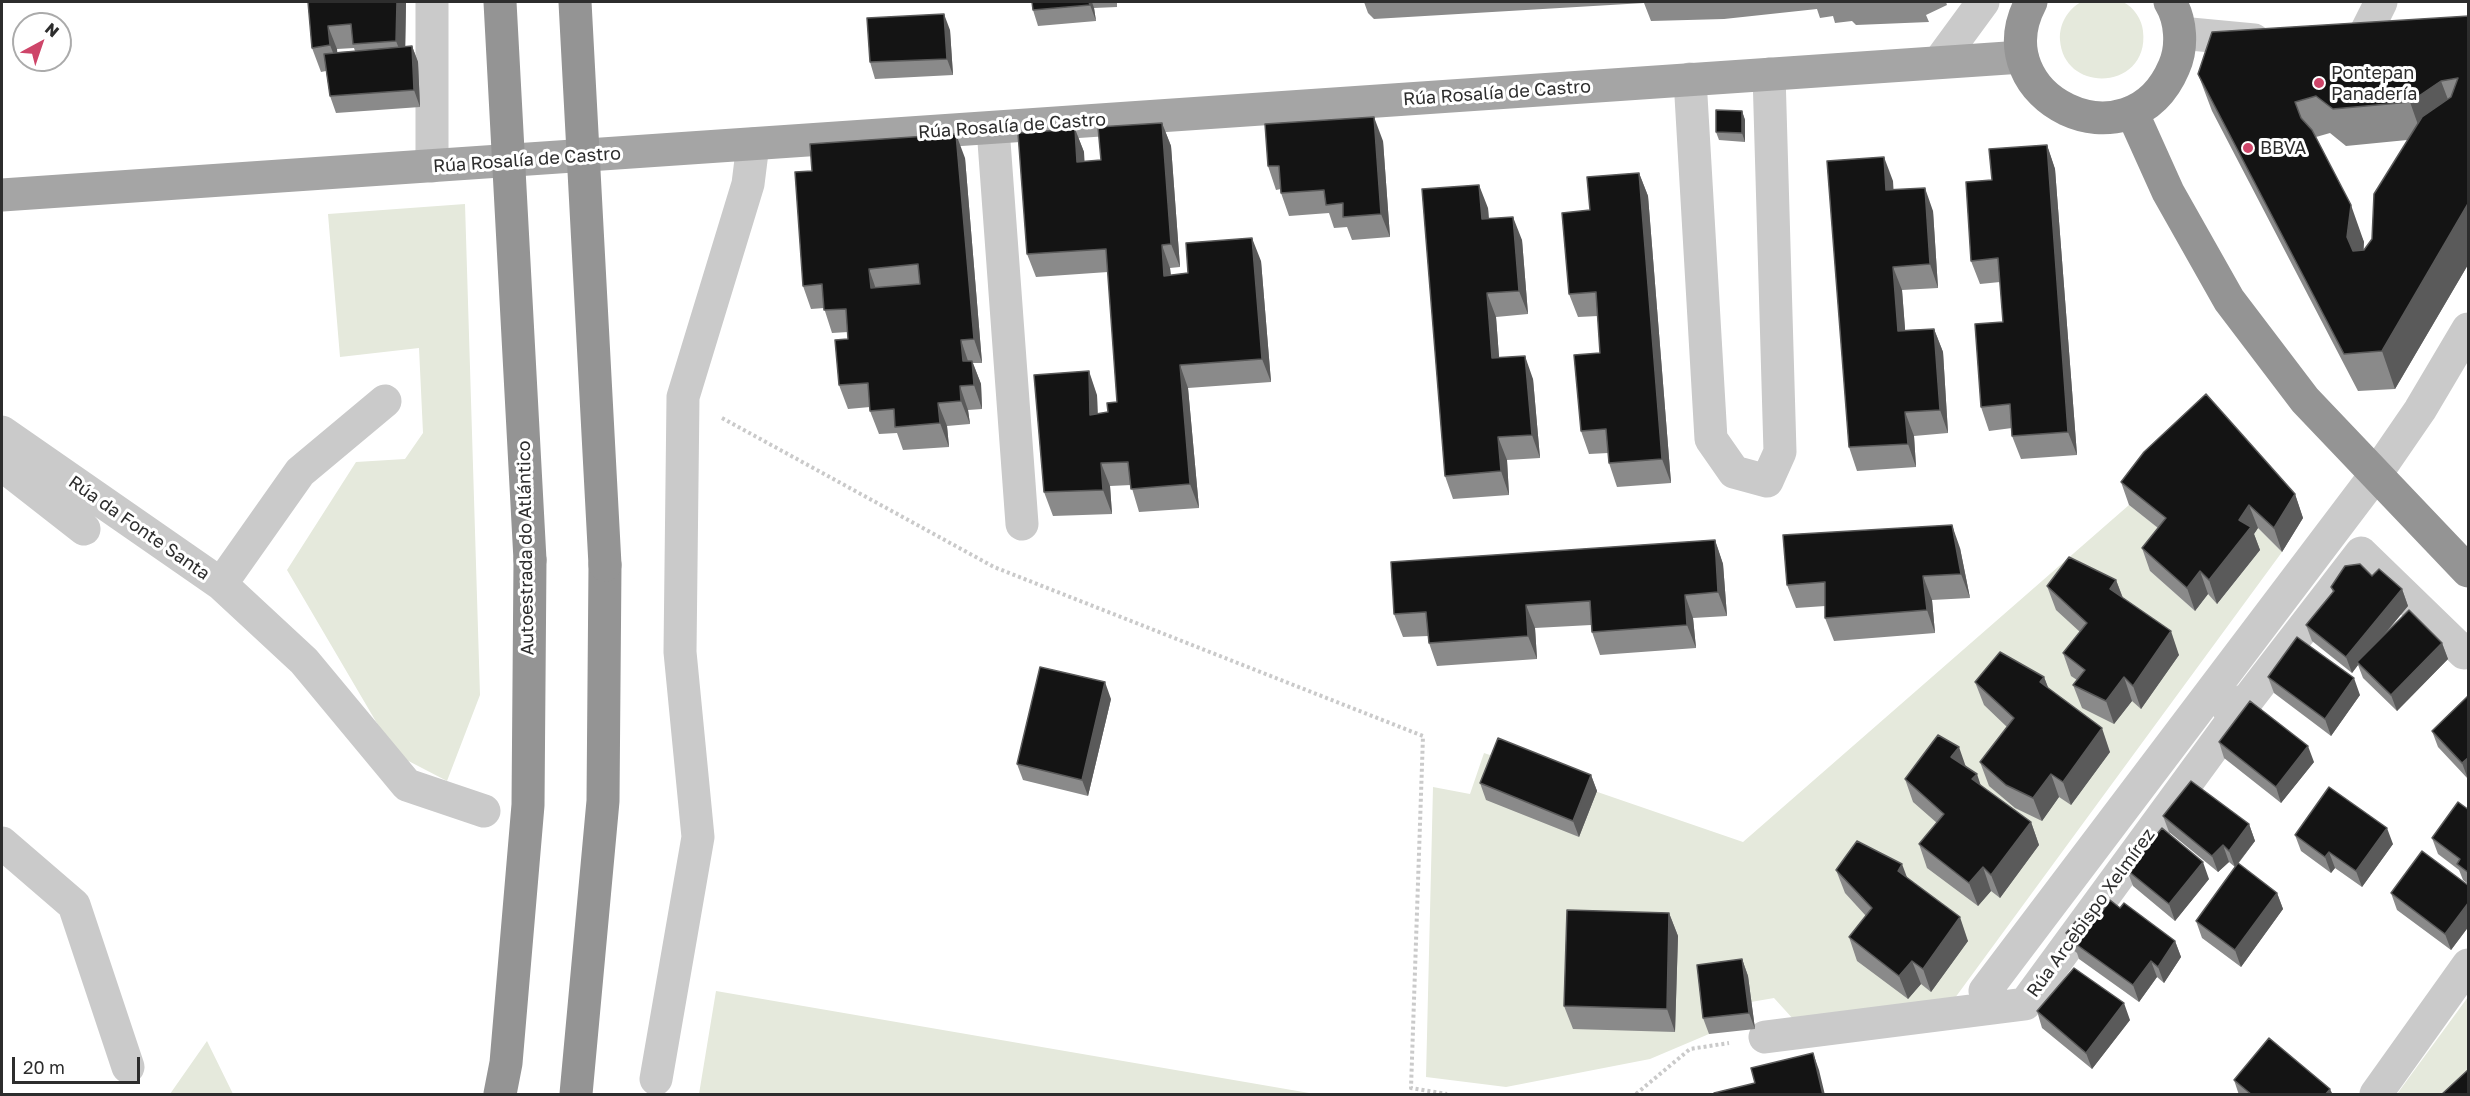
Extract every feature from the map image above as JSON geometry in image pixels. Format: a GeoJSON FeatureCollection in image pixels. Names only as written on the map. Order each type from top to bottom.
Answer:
{"type":"FeatureCollection","features":[{"type":"Feature","properties":{"kind":"highway","name":"Autoestrada do Atlántico"},"geometry":{"type":"LineString","coordinates":[[500,2],[530,560],[528,805],[506,1063],[500,1095]]}},
{"type":"Feature","properties":{"kind":"highway"},"geometry":{"type":"LineString","coordinates":[[575,2],[605,565],[603,801],[576,1095]]}},
{"type":"Feature","properties":{"kind":"highway"},"geometry":{"type":"LineString","coordinates":[[2031,2],[2025,12],[2021,35],[2022,57],[2031,78],[2045,97],[2064,110],[2087,118],[2110,119],[2132,112],[2153,99],[2168,80],[2178,57],[2180,33],[2170,2]]}},
{"type":"Feature","properties":{"kind":"highway"},"geometry":{"type":"LineString","coordinates":[[2132,112],[2168,192],[2229,300],[2305,400],[2469,571]]}},
{"type":"Feature","properties":{"kind":"main road","name":"Rúa Rosalía de Castro"},"geometry":{"type":"LineString","coordinates":[[2,195],[2022,57]]}},
{"type":"Feature","properties":{"kind":"street"},"geometry":{"type":"LineString","coordinates":[[432,2],[432,166]]}},
{"type":"Feature","properties":{"kind":"street"},"geometry":{"type":"LineString","coordinates":[[1939,63],[1983,2]]}},
{"type":"Feature","properties":{"kind":"street"},"geometry":{"type":"LineString","coordinates":[[2364,36],[2381,2]]}},
{"type":"Feature","properties":{"kind":"street"},"geometry":{"type":"LineString","coordinates":[[2180,33],[2282,41]]}},
{"type":"Feature","properties":{"kind":"street"},"geometry":{"type":"LineString","coordinates":[[2329,38],[2399,34]]}},
{"type":"Feature","properties":{"kind":"street"},"geometry":{"type":"LineString","coordinates":[[1690,79],[1711,439],[1734,472],[1767,481],[1780,452],[1769,74]]}},
{"type":"Feature","properties":{"kind":"street"},"geometry":{"type":"LineString","coordinates":[[993,128],[1022,524]]}},
{"type":"Feature","properties":{"kind":"street"},"geometry":{"type":"LineString","coordinates":[[656,1079],[698,837],[680,652],[683,397],[748,184],[753,144]]}},
{"type":"Feature","properties":{"kind":"street","name":"Rúa Arcebispo Xelmírez"},"geometry":{"type":"LineString","coordinates":[[1985,990],[2376,474],[2420,410],[2469,329]]}},
{"type":"Feature","properties":{"kind":"street","name":"Rúa da Fonte Santa"},"geometry":{"type":"LineString","coordinates":[[2,432],[221,584],[300,472],[386,401]]}},
{"type":"Feature","properties":{"kind":"street","name":"Rúa da Fonte Santa"},"geometry":{"type":"LineString","coordinates":[[2,465],[84,529]]}},
{"type":"Feature","properties":{"kind":"street","name":"Rúa Arcebispo Xelmírez"},"geometry":{"type":"LineString","coordinates":[[1765,1037],[2025,1004],[2249,698],[2361,553],[2464,653],[2469,648]]}},
{"type":"Feature","properties":{"kind":"street"},"geometry":{"type":"LineString","coordinates":[[221,584],[304,662],[407,785],[484,811]]}},
{"type":"Feature","properties":{"kind":"street","name":"Rúa Arcebispo Xelmírez"},"geometry":{"type":"LineString","coordinates":[[2175,741],[2249,698]]}},
{"type":"Feature","properties":{"kind":"street"},"geometry":{"type":"LineString","coordinates":[[2,843],[74,905],[128,1067]]}},
{"type":"Feature","properties":{"kind":"street"},"geometry":{"type":"LineString","coordinates":[[2376,1095],[2469,965]]}},
{"type":"Feature","properties":{"kind":"path"},"geometry":{"type":"LineString","coordinates":[[683,397],[994,567],[1423,736],[1411,1088],[1447,1095]]}},
{"type":"Feature","properties":{"kind":"path"},"geometry":{"type":"LineString","coordinates":[[1636,1095],[1690,1049],[1765,1037]]}},
{"type":"Feature","properties":{"kind":"shaded area"},"geometry":{"type":"Polygon","coordinates":[[[2081,2],[2123,2],[2134,10],[2139,18],[2143,31],[2142,51],[2134,65],[2121,74],[2106,78],[2090,77],[2076,70],[2065,58],[2060,40],[2061,28],[2068,13],[2081,2]]]}},
{"type":"Feature","properties":{"kind":"shaded area"},"geometry":{"type":"Polygon","coordinates":[[[465,204],[480,695],[447,781],[395,754],[287,570],[356,462],[405,459],[423,433],[419,348],[340,357],[328,214],[465,204]]]}},
{"type":"Feature","properties":{"kind":"shaded area"},"geometry":{"type":"Polygon","coordinates":[[[2129,505],[2175,541],[2150,571],[2195,611],[2208,594],[2218,603],[2259,551],[2248,544],[2258,528],[2282,552],[1952,1002],[1794,1020],[1774,998],[1751,1002],[1709,1034],[1650,1059],[1506,1087],[1426,1077],[1433,787],[1470,794],[1484,753],[1743,842],[2129,505]]]}},
{"type":"Feature","properties":{"kind":"shaded area"},"geometry":{"type":"Polygon","coordinates":[[[716,991],[1315,1094],[699,1094],[716,991]]]}},
{"type":"Feature","properties":{"kind":"shaded area"},"geometry":{"type":"Polygon","coordinates":[[[2468,997],[2468,1094],[2397,1094],[2468,997]]]}},
{"type":"Feature","properties":{"kind":"shaded area"},"geometry":{"type":"Polygon","coordinates":[[[207,1041],[233,1094],[170,1094],[207,1041]]]}},
{"type":"Feature","properties":{"kind":"building"},"geometry":{"type":"Polygon","coordinates":[[[308,2],[397,2],[396,41],[353,44],[351,24],[328,26],[330,45],[312,48],[308,2]]]}},
{"type":"Feature","properties":{"kind":"building"},"geometry":{"type":"Polygon","coordinates":[[[1032,2],[1089,2],[1090,5],[1033,10],[1032,2]]]}},
{"type":"Feature","properties":{"kind":"building"},"geometry":{"type":"Polygon","coordinates":[[[944,14],[947,59],[870,62],[867,18],[944,14]]]}},
{"type":"Feature","properties":{"kind":"building"},"geometry":{"type":"Polygon","coordinates":[[[2469,16],[2469,202],[2382,351],[2344,354],[2198,74],[2212,32],[2469,16]],[[2458,78],[2441,81],[2410,102],[2333,109],[2316,96],[2295,102],[2301,118],[2312,130],[2351,205],[2347,237],[2353,251],[2364,250],[2372,239],[2374,194],[2422,117],[2451,97],[2458,78]]]}},
{"type":"Feature","properties":{"kind":"building"},"geometry":{"type":"Polygon","coordinates":[[[412,46],[414,90],[330,96],[324,54],[412,46]]]}},
{"type":"Feature","properties":{"kind":"building"},"geometry":{"type":"Polygon","coordinates":[[[1716,110],[1742,111],[1742,133],[1716,132],[1716,110]]]}},
{"type":"Feature","properties":{"kind":"building"},"geometry":{"type":"Polygon","coordinates":[[[1374,117],[1381,214],[1343,217],[1343,203],[1326,205],[1324,190],[1281,193],[1279,166],[1268,166],[1265,124],[1374,117]]]}},
{"type":"Feature","properties":{"kind":"building"},"geometry":{"type":"Polygon","coordinates":[[[1162,123],[1171,244],[1162,245],[1164,276],[1188,273],[1186,243],[1252,238],[1262,359],[1180,365],[1190,484],[1131,489],[1128,462],[1101,463],[1103,490],[1044,492],[1034,375],[1089,371],[1090,415],[1108,412],[1107,403],[1117,402],[1106,249],[1027,254],[1018,133],[1075,129],[1077,162],[1101,160],[1098,127],[1162,123]]]}},
{"type":"Feature","properties":{"kind":"building"},"geometry":{"type":"Polygon","coordinates":[[[956,134],[974,339],[961,340],[963,361],[972,361],[974,385],[960,386],[961,401],[938,403],[940,423],[895,427],[894,409],[870,411],[868,383],[839,385],[835,340],[848,339],[846,309],[824,310],[822,284],[803,286],[795,172],[812,171],[810,144],[956,134]],[[918,264],[869,269],[871,288],[920,284],[918,264]]]}},
{"type":"Feature","properties":{"kind":"building"},"geometry":{"type":"Polygon","coordinates":[[[2047,145],[2068,432],[2012,436],[2010,404],[1981,407],[1975,324],[2003,322],[1998,258],[1971,261],[1966,182],[1992,180],[1989,149],[2047,145]]]}},
{"type":"Feature","properties":{"kind":"building"},"geometry":{"type":"Polygon","coordinates":[[[1884,157],[1886,190],[1925,188],[1930,264],[1893,267],[1898,331],[1934,329],[1940,410],[1905,412],[1908,444],[1849,447],[1827,161],[1884,157]]]}},
{"type":"Feature","properties":{"kind":"building"},"geometry":{"type":"Polygon","coordinates":[[[1639,173],[1662,459],[1609,463],[1606,429],[1581,431],[1574,355],[1600,353],[1596,292],[1569,294],[1562,213],[1590,210],[1587,177],[1639,173]]]}},
{"type":"Feature","properties":{"kind":"building"},"geometry":{"type":"Polygon","coordinates":[[[1479,185],[1482,219],[1513,217],[1519,291],[1487,293],[1492,358],[1525,356],[1532,435],[1498,437],[1501,471],[1445,476],[1422,189],[1479,185]]]}},
{"type":"Feature","properties":{"kind":"building"},"geometry":{"type":"Polygon","coordinates":[[[2206,394],[2295,494],[2274,528],[2249,505],[2239,520],[2251,527],[2209,580],[2200,571],[2187,588],[2142,548],[2166,518],[2121,482],[2144,452],[2206,394]]]}},
{"type":"Feature","properties":{"kind":"building"},"geometry":{"type":"Polygon","coordinates":[[[1952,525],[1961,574],[1923,576],[1927,610],[1825,618],[1825,582],[1787,585],[1783,535],[1952,525]]]}},
{"type":"Feature","properties":{"kind":"building"},"geometry":{"type":"Polygon","coordinates":[[[1715,540],[1718,592],[1685,595],[1687,625],[1592,632],[1590,601],[1526,605],[1528,636],[1429,643],[1426,612],[1394,614],[1391,562],[1715,540]]]}},
{"type":"Feature","properties":{"kind":"building"},"geometry":{"type":"Polygon","coordinates":[[[2069,557],[2116,580],[2110,589],[2171,631],[2133,686],[2124,677],[2106,701],[2073,685],[2085,670],[2063,653],[2087,623],[2047,586],[2069,557]]]}},
{"type":"Feature","properties":{"kind":"building"},"geometry":{"type":"Polygon","coordinates":[[[2360,564],[2372,576],[2379,569],[2402,589],[2346,657],[2306,625],[2334,591],[2331,587],[2345,566],[2360,564]]]}},
{"type":"Feature","properties":{"kind":"building"},"geometry":{"type":"Polygon","coordinates":[[[2409,610],[2442,643],[2391,695],[2357,662],[2409,610]]]}},
{"type":"Feature","properties":{"kind":"building"},"geometry":{"type":"Polygon","coordinates":[[[2297,637],[2354,678],[2325,719],[2268,677],[2297,637]]]}},
{"type":"Feature","properties":{"kind":"building"},"geometry":{"type":"Polygon","coordinates":[[[2000,652],[2044,677],[2040,682],[2102,728],[2063,782],[2051,774],[2033,798],[2006,785],[1980,762],[2014,718],[1975,682],[2000,652]]]}},
{"type":"Feature","properties":{"kind":"building"},"geometry":{"type":"Polygon","coordinates":[[[1040,667],[1105,682],[1082,780],[1017,764],[1040,667]]]}},
{"type":"Feature","properties":{"kind":"building"},"geometry":{"type":"Polygon","coordinates":[[[2469,695],[2469,757],[2462,763],[2432,731],[2469,695]]]}},
{"type":"Feature","properties":{"kind":"building"},"geometry":{"type":"Polygon","coordinates":[[[2250,701],[2308,746],[2276,787],[2219,742],[2250,701]]]}},
{"type":"Feature","properties":{"kind":"building"},"geometry":{"type":"Polygon","coordinates":[[[1938,735],[1959,747],[1951,757],[1977,774],[1972,779],[2031,822],[1991,875],[1983,867],[1969,883],[1919,844],[1944,814],[1905,779],[1938,735]]]}},
{"type":"Feature","properties":{"kind":"building"},"geometry":{"type":"Polygon","coordinates":[[[1498,738],[1591,775],[1573,821],[1480,783],[1498,738]]]}},
{"type":"Feature","properties":{"kind":"building"},"geometry":{"type":"Polygon","coordinates":[[[2191,781],[2249,824],[2229,851],[2223,845],[2212,856],[2163,816],[2191,781]]]}},
{"type":"Feature","properties":{"kind":"building"},"geometry":{"type":"Polygon","coordinates":[[[2329,787],[2387,828],[2356,871],[2329,852],[2325,857],[2295,835],[2329,787]]]}},
{"type":"Feature","properties":{"kind":"building"},"geometry":{"type":"Polygon","coordinates":[[[2458,802],[2469,810],[2469,873],[2457,864],[2460,859],[2432,838],[2458,802]]]}},
{"type":"Feature","properties":{"kind":"building"},"geometry":{"type":"Polygon","coordinates":[[[2162,828],[2203,862],[2169,904],[2127,870],[2162,828]]]}},
{"type":"Feature","properties":{"kind":"building"},"geometry":{"type":"Polygon","coordinates":[[[1857,841],[1902,864],[1898,871],[1960,917],[1923,969],[1912,961],[1899,976],[1849,937],[1872,908],[1836,870],[1857,841]]]}},
{"type":"Feature","properties":{"kind":"building"},"geometry":{"type":"Polygon","coordinates":[[[2422,851],[2469,886],[2469,902],[2445,934],[2391,893],[2422,851]]]}},
{"type":"Feature","properties":{"kind":"building"},"geometry":{"type":"Polygon","coordinates":[[[2238,863],[2277,893],[2235,950],[2196,921],[2238,863]]]}},
{"type":"Feature","properties":{"kind":"building"},"geometry":{"type":"Polygon","coordinates":[[[2110,900],[2120,908],[2124,903],[2175,941],[2158,967],[2151,961],[2133,985],[2073,942],[2074,940],[2066,933],[2076,921],[2083,927],[2097,910],[2101,913],[2110,900]]]}},
{"type":"Feature","properties":{"kind":"building"},"geometry":{"type":"Polygon","coordinates":[[[1567,910],[1669,913],[1667,1009],[1564,1006],[1567,910]]]}},
{"type":"Feature","properties":{"kind":"building"},"geometry":{"type":"Polygon","coordinates":[[[1742,959],[1749,1013],[1703,1018],[1697,965],[1742,959]]]}},
{"type":"Feature","properties":{"kind":"building"},"geometry":{"type":"Polygon","coordinates":[[[2074,968],[2124,1003],[2086,1053],[2037,1011],[2074,968]]]}},
{"type":"Feature","properties":{"kind":"building"},"geometry":{"type":"Polygon","coordinates":[[[2269,1038],[2330,1089],[2325,1095],[2252,1095],[2234,1080],[2269,1038]]]}},
{"type":"Feature","properties":{"kind":"building"},"geometry":{"type":"Polygon","coordinates":[[[1813,1053],[1823,1095],[1714,1095],[1714,1093],[1755,1083],[1751,1068],[1813,1053]]]}},
{"type":"Feature","properties":{"kind":"building"},"geometry":{"type":"Polygon","coordinates":[[[2469,1069],[2469,1095],[2441,1095],[2469,1069]]]}},
{"type":"Feature","properties":{"kind":"place","name":"Pontepan Panadería"},"geometry":{"type":"Point","coordinates":[2319,83]}},
{"type":"Feature","properties":{"kind":"place","name":"BBVA"},"geometry":{"type":"Point","coordinates":[2248,148]}}]}
